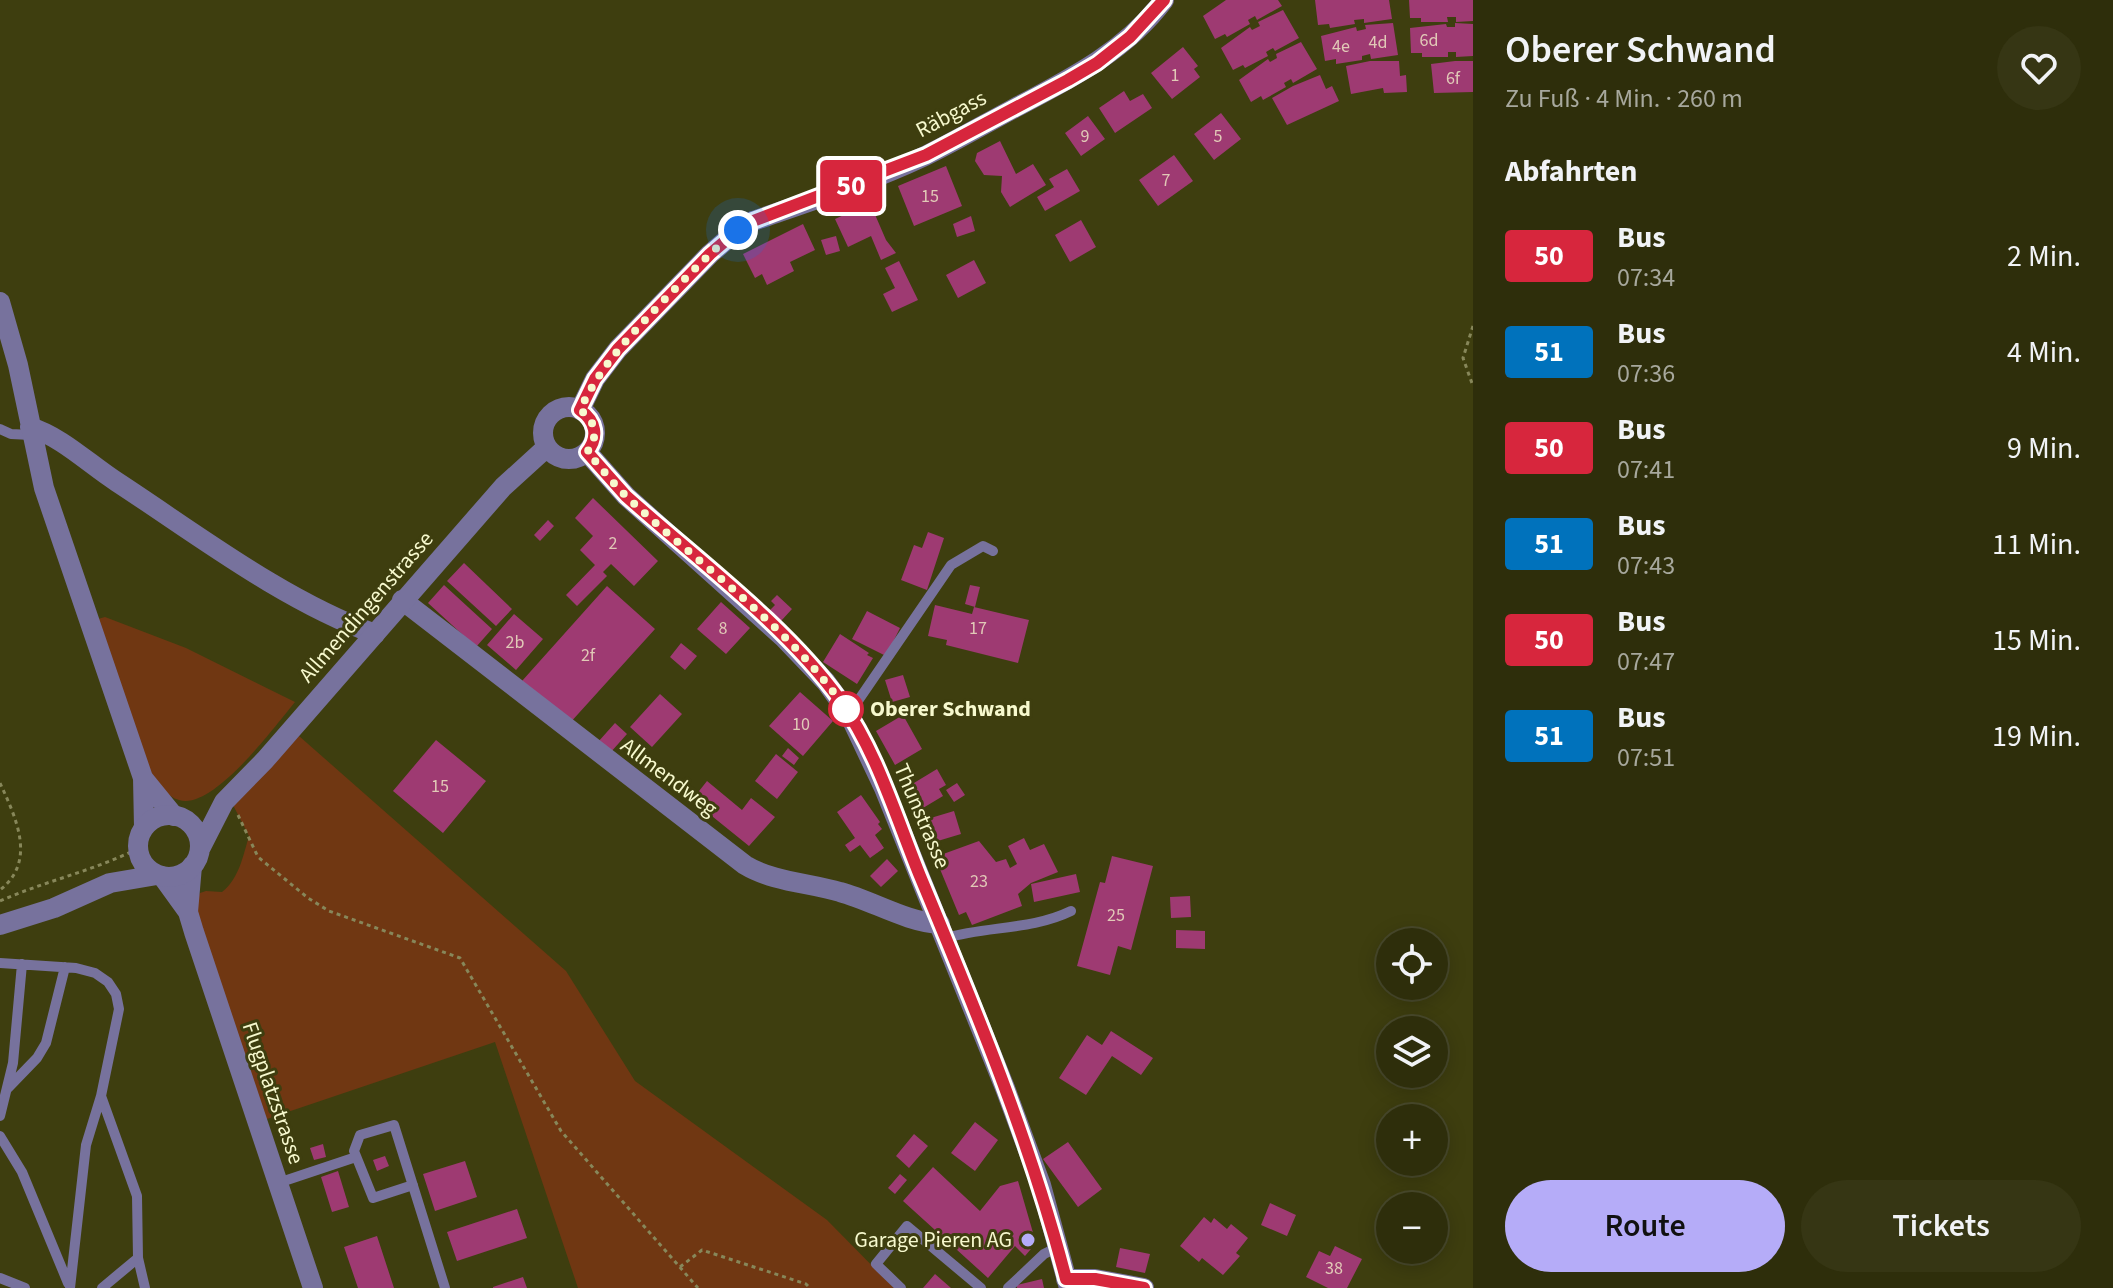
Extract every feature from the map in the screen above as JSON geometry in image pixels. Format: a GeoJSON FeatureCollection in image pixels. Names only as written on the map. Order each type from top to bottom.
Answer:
{"type":"FeatureCollection","features":[{"type":"Feature","properties":{"kind":"street","name":"Räbgass"},"geometry":{"type":"LineString","coordinates":[[580,410],[595,379],[618,349],[710,254],[738,230],[753,221],[926,155],[1068,80],[1097,63],[1130,37],[1164,0]]}},
{"type":"Feature","properties":{"kind":"street"},"geometry":{"type":"LineString","coordinates":[[0,302],[18,365],[44,488],[143,778],[144,827],[137,849],[126,867],[110,883]]}},
{"type":"Feature","properties":{"kind":"street"},"geometry":{"type":"LineString","coordinates":[[564,408],[580,410],[592,421],[595,429],[592,446],[579,457],[562,458],[547,447],[543,432],[549,416],[564,408]]}},
{"type":"Feature","properties":{"kind":"street"},"geometry":{"type":"LineString","coordinates":[[30,431],[51,436],[104,474],[312,608],[375,634]]}},
{"type":"Feature","properties":{"kind":"street","name":"Allmendingenstrasse"},"geometry":{"type":"LineString","coordinates":[[196,858],[224,802],[265,760],[510,479],[547,447]]}},
{"type":"Feature","properties":{"kind":"street","name":"Thunstrasse"},"geometry":{"type":"LineString","coordinates":[[587,452],[626,496],[784,638],[826,682],[849,714],[872,759],[1027,1144],[1068,1283]]}},
{"type":"Feature","properties":{"kind":"street","name":"Allmendweg"},"geometry":{"type":"LineString","coordinates":[[402,600],[754,871],[819,885],[943,931]]}},
{"type":"Feature","properties":{"kind":"street"},"geometry":{"type":"LineString","coordinates":[[0,925],[54,908],[110,883],[179,875],[196,858],[194,829],[178,817],[143,778]]}},
{"type":"Feature","properties":{"kind":"street","name":"Allmendingenstrasse"},"geometry":{"type":"LineString","coordinates":[[178,817],[224,802]]}},
{"type":"Feature","properties":{"kind":"street"},"geometry":{"type":"LineString","coordinates":[[144,827],[157,818],[178,817]]}},
{"type":"Feature","properties":{"kind":"street"},"geometry":{"type":"LineString","coordinates":[[137,849],[144,865],[159,876]]}},
{"type":"Feature","properties":{"kind":"street","name":"Flugplatzstrasse"},"geometry":{"type":"LineString","coordinates":[[188,912],[196,858]]}},
{"type":"Feature","properties":{"kind":"street","name":"Flugplatzstrasse"},"geometry":{"type":"LineString","coordinates":[[159,876],[188,912],[313,1288]]}},
{"type":"Feature","properties":{"kind":"street"},"geometry":{"type":"LineString","coordinates":[[1068,1283],[1095,1279],[1144,1288]]}},
{"type":"Feature","properties":{"kind":"lane"},"geometry":{"type":"LineString","coordinates":[[0,429],[11,434],[30,431]]}},
{"type":"Feature","properties":{"kind":"lane"},"geometry":{"type":"LineString","coordinates":[[849,714],[951,565],[983,546],[993,551]]}},
{"type":"Feature","properties":{"kind":"lane"},"geometry":{"type":"LineString","coordinates":[[943,931],[1040,923],[1071,911]]}},
{"type":"Feature","properties":{"kind":"lane"},"geometry":{"type":"LineString","coordinates":[[0,963],[65,967],[95,973],[108,982],[116,994],[119,1009],[101,1096],[86,1145],[70,1288]]}},
{"type":"Feature","properties":{"kind":"lane"},"geometry":{"type":"LineString","coordinates":[[0,1116],[13,1063],[22,964]]}},
{"type":"Feature","properties":{"kind":"lane"},"geometry":{"type":"LineString","coordinates":[[7,1090],[37,1058],[46,1043],[65,967]]}},
{"type":"Feature","properties":{"kind":"lane"},"geometry":{"type":"LineString","coordinates":[[101,1096],[137,1196],[138,1258],[145,1288]]}},
{"type":"Feature","properties":{"kind":"lane"},"geometry":{"type":"LineString","coordinates":[[413,1185],[373,1198],[354,1151],[360,1135],[394,1125],[413,1185],[445,1288]]}},
{"type":"Feature","properties":{"kind":"lane"},"geometry":{"type":"LineString","coordinates":[[0,1136],[22,1172],[70,1288]]}},
{"type":"Feature","properties":{"kind":"lane"},"geometry":{"type":"LineString","coordinates":[[278,1183],[356,1157]]}},
{"type":"Feature","properties":{"kind":"lane"},"geometry":{"type":"LineString","coordinates":[[901,1288],[876,1264],[907,1226],[981,1288]]}},
{"type":"Feature","properties":{"kind":"lane"},"geometry":{"type":"LineString","coordinates":[[1008,1288],[1044,1254],[1058,1247]]}},
{"type":"Feature","properties":{"kind":"lane"},"geometry":{"type":"LineString","coordinates":[[102,1288],[138,1258]]}},
{"type":"Feature","properties":{"kind":"lane"},"geometry":{"type":"LineString","coordinates":[[0,1278],[25,1288]]}},
{"type":"Feature","properties":{"kind":"path"},"geometry":{"type":"LineString","coordinates":[[1473,326],[1463,358],[1473,386]]}},
{"type":"Feature","properties":{"kind":"path"},"geometry":{"type":"LineString","coordinates":[[0,783],[13,811],[22,844],[22,859],[0,890]]}},
{"type":"Feature","properties":{"kind":"path"},"geometry":{"type":"LineString","coordinates":[[224,802],[238,815],[258,857],[308,898],[329,911],[460,958],[561,1131],[698,1288]]}},
{"type":"Feature","properties":{"kind":"path"},"geometry":{"type":"LineString","coordinates":[[0,901],[137,849]]}},
{"type":"Feature","properties":{"kind":"path"},"geometry":{"type":"LineString","coordinates":[[680,1267],[702,1250],[806,1284],[810,1288]]}},
{"type":"Feature","properties":{"kind":"shaded area"},"geometry":{"type":"Polygon","coordinates":[[[105,617],[186,648],[295,702],[225,780],[209,793],[193,800],[179,800],[164,790],[151,775],[98,619],[105,617]]]}},
{"type":"Feature","properties":{"kind":"shaded area"},"geometry":{"type":"Polygon","coordinates":[[[299,736],[566,971],[635,1081],[827,1220],[894,1288],[578,1288],[495,1042],[264,1120],[195,905],[200,893],[222,892],[228,887],[240,867],[249,836],[233,805],[299,736]]]}},
{"type":"Feature","properties":{"kind":"building"},"geometry":{"type":"Polygon","coordinates":[[[1226,0],[1278,0],[1282,6],[1257,20],[1255,16],[1248,20],[1250,24],[1227,37],[1225,34],[1215,39],[1203,16],[1226,0]]]}},
{"type":"Feature","properties":{"kind":"building"},"geometry":{"type":"Polygon","coordinates":[[[1315,0],[1389,0],[1392,19],[1364,23],[1364,19],[1354,20],[1355,24],[1330,28],[1329,24],[1318,25],[1315,0]]]}},
{"type":"Feature","properties":{"kind":"building"},"geometry":{"type":"Polygon","coordinates":[[[1409,0],[1473,0],[1473,21],[1456,22],[1456,17],[1447,17],[1448,22],[1421,22],[1421,18],[1410,18],[1409,0]]]}},
{"type":"Feature","properties":{"kind":"building"},"geometry":{"type":"Polygon","coordinates":[[[1283,10],[1299,38],[1275,51],[1273,48],[1266,52],[1268,56],[1245,68],[1243,65],[1233,70],[1221,48],[1250,27],[1252,30],[1260,26],[1258,22],[1283,10]]]}},
{"type":"Feature","properties":{"kind":"building"},"geometry":{"type":"Polygon","coordinates":[[[1393,23],[1398,55],[1371,59],[1370,54],[1362,56],[1362,60],[1336,64],[1336,59],[1325,61],[1321,36],[1356,27],[1357,31],[1366,29],[1365,25],[1393,23]]]}},
{"type":"Feature","properties":{"kind":"building"},"geometry":{"type":"Polygon","coordinates":[[[1455,23],[1473,24],[1473,56],[1456,57],[1456,52],[1448,52],[1448,57],[1422,57],[1422,53],[1411,53],[1410,28],[1446,24],[1447,27],[1455,27],[1455,23]]]}},
{"type":"Feature","properties":{"kind":"building"},"geometry":{"type":"Polygon","coordinates":[[[1301,42],[1317,69],[1293,83],[1291,79],[1284,83],[1286,87],[1263,100],[1261,96],[1251,102],[1239,80],[1268,59],[1270,62],[1277,58],[1276,54],[1301,42]]]}},
{"type":"Feature","properties":{"kind":"building"},"geometry":{"type":"Polygon","coordinates":[[[1183,47],[1198,66],[1194,69],[1200,77],[1172,99],[1151,73],[1183,47]]]}},
{"type":"Feature","properties":{"kind":"building"},"geometry":{"type":"Polygon","coordinates":[[[1370,61],[1399,61],[1400,76],[1406,75],[1407,92],[1384,93],[1383,88],[1351,94],[1346,66],[1370,61]]]}},
{"type":"Feature","properties":{"kind":"building"},"geometry":{"type":"Polygon","coordinates":[[[1473,61],[1473,92],[1434,93],[1431,64],[1473,61]]]}},
{"type":"Feature","properties":{"kind":"building"},"geometry":{"type":"Polygon","coordinates":[[[1320,75],[1326,89],[1332,86],[1339,101],[1287,125],[1272,98],[1320,75]]]}},
{"type":"Feature","properties":{"kind":"building"},"geometry":{"type":"Polygon","coordinates":[[[1124,91],[1130,101],[1143,94],[1152,108],[1115,133],[1099,108],[1124,91]]]}},
{"type":"Feature","properties":{"kind":"building"},"geometry":{"type":"Polygon","coordinates":[[[1221,113],[1241,139],[1214,160],[1194,134],[1221,113]]]}},
{"type":"Feature","properties":{"kind":"building"},"geometry":{"type":"Polygon","coordinates":[[[1088,116],[1105,139],[1081,156],[1065,133],[1088,116]]]}},
{"type":"Feature","properties":{"kind":"building"},"geometry":{"type":"Polygon","coordinates":[[[1000,141],[1016,174],[1033,164],[1046,185],[1010,207],[1001,192],[1002,176],[984,175],[975,161],[977,153],[1000,141]]]}},
{"type":"Feature","properties":{"kind":"building"},"geometry":{"type":"Polygon","coordinates":[[[1174,155],[1193,181],[1158,206],[1139,180],[1174,155]]]}},
{"type":"Feature","properties":{"kind":"building"},"geometry":{"type":"Polygon","coordinates":[[[946,166],[962,206],[914,226],[898,186],[946,166]]]}},
{"type":"Feature","properties":{"kind":"building"},"geometry":{"type":"Polygon","coordinates":[[[1067,169],[1080,191],[1045,211],[1037,197],[1054,187],[1049,179],[1067,169]]]}},
{"type":"Feature","properties":{"kind":"building"},"geometry":{"type":"Polygon","coordinates":[[[870,203],[886,240],[896,253],[881,260],[871,236],[848,247],[835,219],[870,203]]]}},
{"type":"Feature","properties":{"kind":"building"},"geometry":{"type":"Polygon","coordinates":[[[971,216],[975,231],[957,237],[953,224],[971,216]]]}},
{"type":"Feature","properties":{"kind":"building"},"geometry":{"type":"Polygon","coordinates":[[[1081,220],[1096,247],[1070,262],[1055,235],[1081,220]]]}},
{"type":"Feature","properties":{"kind":"building"},"geometry":{"type":"Polygon","coordinates":[[[803,224],[815,250],[790,262],[794,271],[767,285],[762,274],[755,278],[743,254],[803,224]]]}},
{"type":"Feature","properties":{"kind":"building"},"geometry":{"type":"Polygon","coordinates":[[[836,236],[840,251],[826,255],[821,240],[836,236]]]}},
{"type":"Feature","properties":{"kind":"building"},"geometry":{"type":"Polygon","coordinates":[[[974,260],[986,283],[958,298],[946,275],[974,260]]]}},
{"type":"Feature","properties":{"kind":"building"},"geometry":{"type":"Polygon","coordinates":[[[899,261],[918,300],[892,312],[883,294],[895,288],[885,268],[899,261]]]}},
{"type":"Feature","properties":{"kind":"building"},"geometry":{"type":"Polygon","coordinates":[[[593,498],[658,561],[634,586],[611,564],[603,572],[607,576],[577,606],[566,595],[595,565],[580,550],[593,536],[575,518],[593,498]]]}},
{"type":"Feature","properties":{"kind":"building"},"geometry":{"type":"Polygon","coordinates":[[[548,520],[554,526],[540,541],[534,535],[548,520]]]}},
{"type":"Feature","properties":{"kind":"building"},"geometry":{"type":"Polygon","coordinates":[[[928,532],[944,538],[927,590],[901,580],[914,545],[922,548],[928,532]]]}},
{"type":"Feature","properties":{"kind":"building"},"geometry":{"type":"Polygon","coordinates":[[[464,563],[512,609],[496,626],[447,581],[464,563]]]}},
{"type":"Feature","properties":{"kind":"building"},"geometry":{"type":"Polygon","coordinates":[[[444,585],[492,629],[476,647],[428,603],[444,585]]]}},
{"type":"Feature","properties":{"kind":"building"},"geometry":{"type":"Polygon","coordinates":[[[970,585],[980,587],[975,607],[965,604],[970,585]]]}},
{"type":"Feature","properties":{"kind":"building"},"geometry":{"type":"Polygon","coordinates":[[[607,586],[655,629],[569,724],[522,681],[607,586]]]}},
{"type":"Feature","properties":{"kind":"building"},"geometry":{"type":"Polygon","coordinates":[[[777,595],[792,609],[781,621],[770,610],[775,605],[771,601],[777,595]]]}},
{"type":"Feature","properties":{"kind":"building"},"geometry":{"type":"Polygon","coordinates":[[[721,602],[750,628],[726,654],[697,629],[721,602]]]}},
{"type":"Feature","properties":{"kind":"building"},"geometry":{"type":"Polygon","coordinates":[[[935,605],[972,614],[974,607],[1029,620],[1018,663],[946,645],[947,640],[928,636],[935,605]]]}},
{"type":"Feature","properties":{"kind":"building"},"geometry":{"type":"Polygon","coordinates":[[[867,611],[900,628],[886,656],[852,639],[867,611]]]}},
{"type":"Feature","properties":{"kind":"building"},"geometry":{"type":"Polygon","coordinates":[[[514,614],[543,639],[516,670],[487,645],[514,614]]]}},
{"type":"Feature","properties":{"kind":"building"},"geometry":{"type":"Polygon","coordinates":[[[840,634],[873,658],[857,684],[823,662],[840,634]]]}},
{"type":"Feature","properties":{"kind":"building"},"geometry":{"type":"Polygon","coordinates":[[[681,643],[697,656],[685,670],[670,657],[681,643]]]}},
{"type":"Feature","properties":{"kind":"building"},"geometry":{"type":"Polygon","coordinates":[[[903,675],[910,697],[892,702],[885,680],[903,675]]]}},
{"type":"Feature","properties":{"kind":"building"},"geometry":{"type":"Polygon","coordinates":[[[800,692],[833,721],[803,756],[769,726],[800,692]]]}},
{"type":"Feature","properties":{"kind":"building"},"geometry":{"type":"Polygon","coordinates":[[[660,694],[682,714],[652,747],[630,727],[660,694]]]}},
{"type":"Feature","properties":{"kind":"building"},"geometry":{"type":"Polygon","coordinates":[[[903,715],[922,749],[895,765],[876,731],[903,715]]]}},
{"type":"Feature","properties":{"kind":"building"},"geometry":{"type":"Polygon","coordinates":[[[615,723],[627,734],[610,753],[598,742],[615,723]]]}},
{"type":"Feature","properties":{"kind":"building"},"geometry":{"type":"Polygon","coordinates":[[[436,740],[486,781],[443,833],[393,791],[436,740]]]}},
{"type":"Feature","properties":{"kind":"building"},"geometry":{"type":"Polygon","coordinates":[[[788,748],[799,758],[794,765],[782,756],[788,748]]]}},
{"type":"Feature","properties":{"kind":"building"},"geometry":{"type":"Polygon","coordinates":[[[776,754],[798,772],[777,799],[755,781],[776,754]]]}},
{"type":"Feature","properties":{"kind":"building"},"geometry":{"type":"Polygon","coordinates":[[[937,769],[946,785],[939,789],[943,796],[918,811],[904,789],[937,769]]]}},
{"type":"Feature","properties":{"kind":"building"},"geometry":{"type":"Polygon","coordinates":[[[707,781],[742,810],[751,798],[775,817],[749,846],[692,800],[707,781]]]}},
{"type":"Feature","properties":{"kind":"building"},"geometry":{"type":"Polygon","coordinates":[[[957,783],[965,795],[954,802],[946,790],[957,783]]]}},
{"type":"Feature","properties":{"kind":"building"},"geometry":{"type":"Polygon","coordinates":[[[861,795],[882,829],[875,835],[884,848],[870,858],[860,845],[850,852],[845,845],[855,838],[837,812],[861,795]]]}},
{"type":"Feature","properties":{"kind":"building"},"geometry":{"type":"Polygon","coordinates":[[[954,811],[961,834],[931,843],[924,820],[954,811]]]}},
{"type":"Feature","properties":{"kind":"building"},"geometry":{"type":"Polygon","coordinates":[[[1024,838],[1030,850],[1044,844],[1058,872],[1031,883],[1018,894],[1022,906],[972,925],[966,912],[959,915],[935,857],[979,841],[996,862],[1006,859],[1010,868],[1017,864],[1008,846],[1024,838]]]}},
{"type":"Feature","properties":{"kind":"building"},"geometry":{"type":"Polygon","coordinates":[[[1112,856],[1153,866],[1131,950],[1118,946],[1110,975],[1077,966],[1100,882],[1105,883],[1112,856]]]}},
{"type":"Feature","properties":{"kind":"building"},"geometry":{"type":"Polygon","coordinates":[[[887,859],[898,871],[881,887],[870,876],[887,859]]]}},
{"type":"Feature","properties":{"kind":"building"},"geometry":{"type":"Polygon","coordinates":[[[1076,874],[1080,892],[1034,902],[1031,884],[1076,874]]]}},
{"type":"Feature","properties":{"kind":"building"},"geometry":{"type":"Polygon","coordinates":[[[1190,896],[1191,917],[1171,918],[1170,897],[1190,896]]]}},
{"type":"Feature","properties":{"kind":"building"},"geometry":{"type":"Polygon","coordinates":[[[1176,930],[1205,931],[1205,949],[1176,948],[1176,930]]]}},
{"type":"Feature","properties":{"kind":"building"},"geometry":{"type":"Polygon","coordinates":[[[1111,1031],[1153,1058],[1141,1075],[1112,1056],[1086,1095],[1059,1078],[1087,1035],[1102,1045],[1111,1031]]]}},
{"type":"Feature","properties":{"kind":"building"},"geometry":{"type":"Polygon","coordinates":[[[975,1122],[998,1140],[975,1171],[951,1153],[975,1122]]]}},
{"type":"Feature","properties":{"kind":"building"},"geometry":{"type":"Polygon","coordinates":[[[914,1134],[928,1146],[909,1168],[896,1156],[914,1134]]]}},
{"type":"Feature","properties":{"kind":"building"},"geometry":{"type":"Polygon","coordinates":[[[1068,1142],[1102,1189],[1078,1207],[1043,1159],[1068,1142]]]}},
{"type":"Feature","properties":{"kind":"building"},"geometry":{"type":"Polygon","coordinates":[[[323,1144],[326,1157],[314,1160],[310,1148],[323,1144]]]}},
{"type":"Feature","properties":{"kind":"building"},"geometry":{"type":"Polygon","coordinates":[[[385,1156],[389,1166],[377,1171],[373,1160],[385,1156]]]}},
{"type":"Feature","properties":{"kind":"building"},"geometry":{"type":"Polygon","coordinates":[[[465,1161],[477,1197],[435,1211],[423,1174],[465,1161]]]}},
{"type":"Feature","properties":{"kind":"building"},"geometry":{"type":"Polygon","coordinates":[[[933,1167],[980,1211],[1000,1186],[1018,1181],[1036,1243],[1025,1256],[1015,1246],[988,1278],[903,1201],[933,1167]]]}},
{"type":"Feature","properties":{"kind":"building"},"geometry":{"type":"Polygon","coordinates":[[[338,1171],[349,1207],[332,1212],[321,1177],[338,1171]]]}},
{"type":"Feature","properties":{"kind":"building"},"geometry":{"type":"Polygon","coordinates":[[[900,1174],[907,1180],[895,1194],[888,1188],[900,1174]]]}},
{"type":"Feature","properties":{"kind":"building"},"geometry":{"type":"Polygon","coordinates":[[[1270,1203],[1296,1215],[1287,1236],[1261,1225],[1270,1203]]]}},
{"type":"Feature","properties":{"kind":"building"},"geometry":{"type":"Polygon","coordinates":[[[517,1209],[527,1238],[457,1261],[447,1232],[517,1209]]]}},
{"type":"Feature","properties":{"kind":"building"},"geometry":{"type":"Polygon","coordinates":[[[1204,1217],[1211,1223],[1214,1218],[1227,1229],[1231,1224],[1248,1238],[1236,1253],[1240,1256],[1223,1275],[1202,1258],[1199,1262],[1180,1246],[1204,1217]]]}},
{"type":"Feature","properties":{"kind":"building"},"geometry":{"type":"Polygon","coordinates":[[[377,1236],[394,1288],[358,1288],[344,1247],[377,1236]]]}},
{"type":"Feature","properties":{"kind":"building"},"geometry":{"type":"Polygon","coordinates":[[[1335,1246],[1362,1259],[1347,1288],[1328,1288],[1306,1277],[1319,1251],[1330,1256],[1335,1246]]]}},
{"type":"Feature","properties":{"kind":"building"},"geometry":{"type":"Polygon","coordinates":[[[1120,1248],[1150,1254],[1145,1273],[1116,1267],[1120,1248]]]}},
{"type":"Feature","properties":{"kind":"building"},"geometry":{"type":"Polygon","coordinates":[[[935,1274],[951,1288],[923,1288],[935,1274]]]}},
{"type":"Feature","properties":{"kind":"building"},"geometry":{"type":"Polygon","coordinates":[[[523,1277],[527,1288],[493,1288],[493,1287],[523,1277]]]}},
{"type":"Feature","properties":{"kind":"building"},"geometry":{"type":"Polygon","coordinates":[[[1042,1279],[1044,1288],[1017,1288],[1017,1285],[1042,1279]]]}},
{"type":"Feature","properties":{"kind":"bus line","name":"50"},"geometry":{"type":"LineString","coordinates":[[1144,1288],[1095,1279],[1066,1279],[1027,1144],[872,759],[849,714],[826,682],[784,638],[626,496],[606,474],[587,452],[595,438],[595,429],[592,421],[580,410],[595,379],[618,349],[710,254],[738,230],[753,221],[926,155],[1068,80],[1097,63],[1130,37],[1164,0]]}},
{"type":"Feature","properties":{"kind":"place","name":"Oberer Schwand"},"geometry":{"type":"Point","coordinates":[846,709]}},
{"type":"Feature","properties":{"kind":"place","name":"Garage Pieren AG"},"geometry":{"type":"Point","coordinates":[1028,1240]}},
{"type":"Feature","properties":{"kind":"route"},"geometry":{"type":"LineString","coordinates":[[738,230],[710,254],[605,364],[580,410],[592,421],[595,429],[595,438],[587,452],[626,496],[784,638],[826,682],[849,714],[846,709]]}}]}
